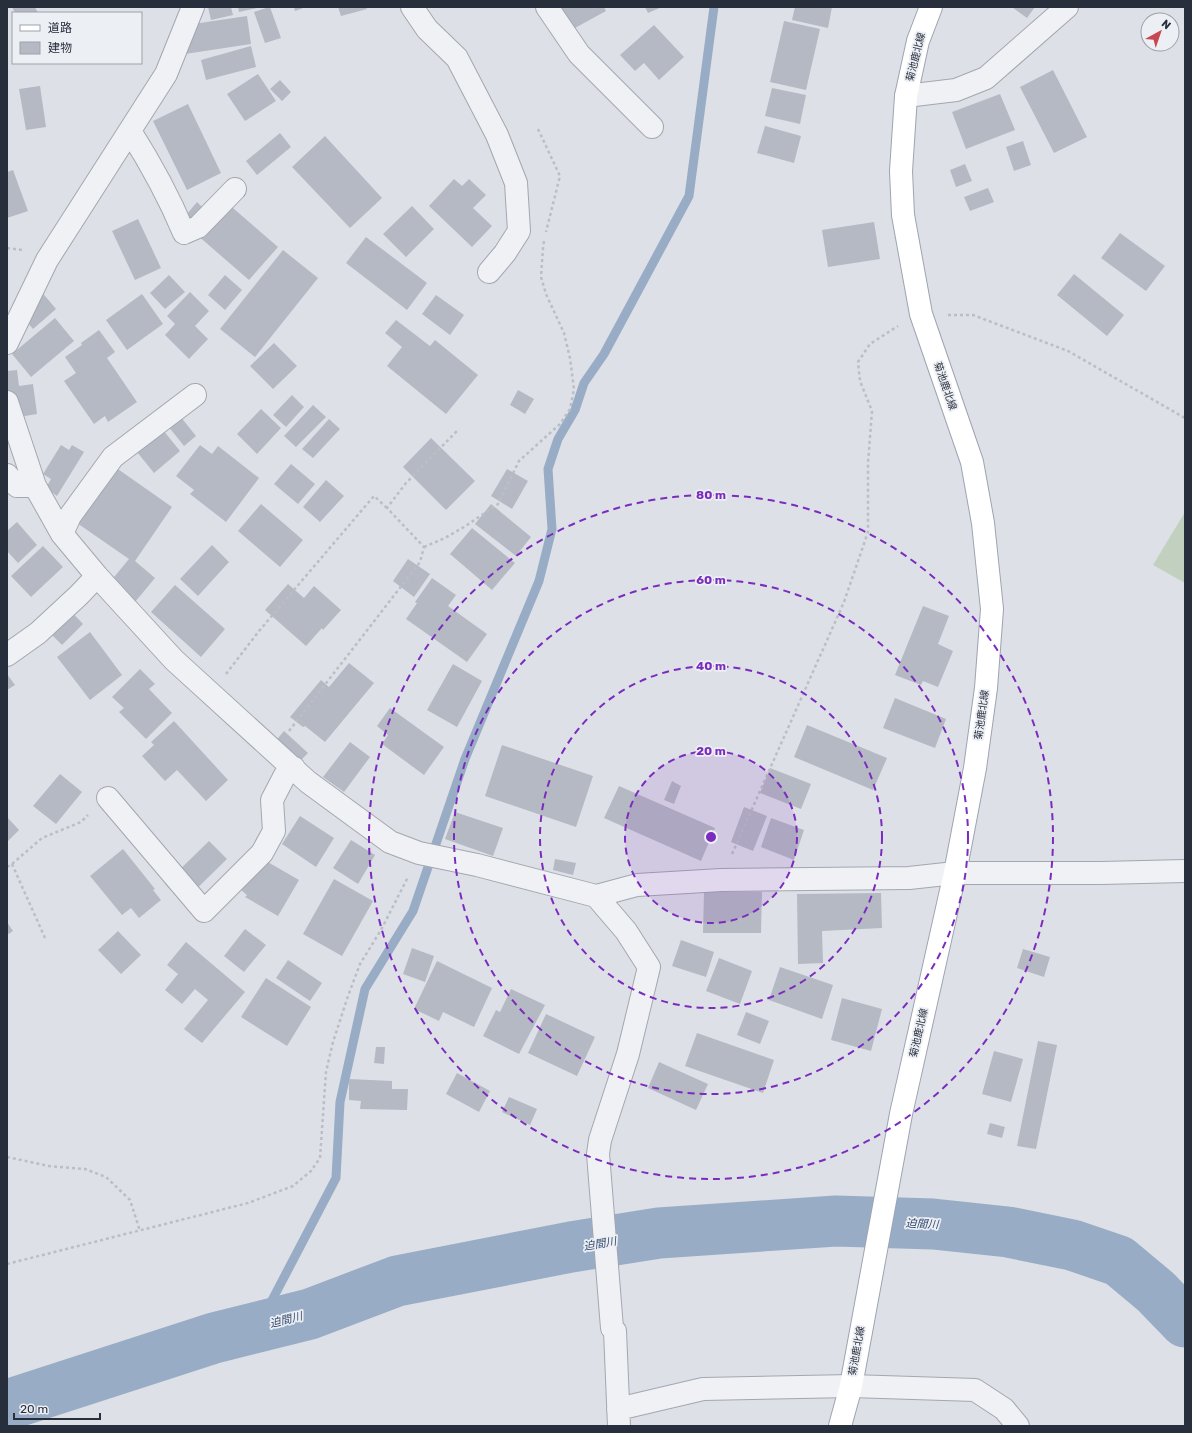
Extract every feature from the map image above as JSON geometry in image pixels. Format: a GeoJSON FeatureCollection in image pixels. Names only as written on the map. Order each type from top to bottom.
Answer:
{"type":"FeatureCollection","features":[{"type":"Feature","properties":{"kind":"main road","name":"菊池鹿北線"},"geometry":{"type":"LineString","coordinates":[[840,1426],[851,1386],[901,1114],[955,873],[975,768],[986,688],[992,609],[983,523],[972,462],[920,314],[903,216],[901,171],[906,96],[918,41],[932,7]]}},
{"type":"Feature","properties":{"kind":"street"},"geometry":{"type":"LineString","coordinates":[[7,343],[47,260],[166,74],[193,7]]}},
{"type":"Feature","properties":{"kind":"street"},"geometry":{"type":"LineString","coordinates":[[412,7],[427,30],[457,58],[497,135],[516,183],[519,231],[505,253],[489,272]]}},
{"type":"Feature","properties":{"kind":"street"},"geometry":{"type":"LineString","coordinates":[[547,7],[579,54],[652,127]]}},
{"type":"Feature","properties":{"kind":"street"},"geometry":{"type":"LineString","coordinates":[[906,96],[956,90],[986,78],[1067,7]]}},
{"type":"Feature","properties":{"kind":"street"},"geometry":{"type":"LineString","coordinates":[[130,131],[172,204],[184,233],[198,227],[235,189]]}},
{"type":"Feature","properties":{"kind":"street"},"geometry":{"type":"LineString","coordinates":[[62,534],[70,516],[113,457],[195,394]]}},
{"type":"Feature","properties":{"kind":"street"},"geometry":{"type":"LineString","coordinates":[[7,402],[35,486],[62,534],[97,576],[174,660],[308,782],[390,842],[419,853],[477,865],[596,896],[637,885],[720,880],[909,878],[955,873],[1101,873],[1185,871]]}},
{"type":"Feature","properties":{"kind":"street"},"geometry":{"type":"LineString","coordinates":[[7,475],[17,486],[35,486]]}},
{"type":"Feature","properties":{"kind":"street"},"geometry":{"type":"LineString","coordinates":[[7,655],[38,633],[97,576]]}},
{"type":"Feature","properties":{"kind":"street"},"geometry":{"type":"LineString","coordinates":[[108,798],[204,911],[262,853],[274,831],[272,800],[285,775],[294,768]]}},
{"type":"Feature","properties":{"kind":"street"},"geometry":{"type":"LineString","coordinates":[[596,896],[626,931],[648,967],[628,1054],[600,1140],[598,1154],[612,1328],[615,1331],[619,1418],[703,1389],[851,1386],[975,1390],[1004,1408],[1018,1426]]}},
{"type":"Feature","properties":{"kind":"path"},"geometry":{"type":"LineString","coordinates":[[424,547],[445,538],[464,527],[498,504],[519,461],[560,424],[570,409],[574,389],[570,358],[564,332],[546,294],[541,276],[543,248],[560,176],[538,129]]}},
{"type":"Feature","properties":{"kind":"path"},"geometry":{"type":"LineString","coordinates":[[720,880],[844,602],[868,532],[868,463],[872,411],[860,381],[858,362],[870,344],[920,314],[973,315],[1068,351],[1185,418]]}},
{"type":"Feature","properties":{"kind":"path"},"geometry":{"type":"LineString","coordinates":[[387,508],[406,483],[457,431]]}},
{"type":"Feature","properties":{"kind":"path"},"geometry":{"type":"LineString","coordinates":[[212,694],[259,630],[374,496],[424,547]]}},
{"type":"Feature","properties":{"kind":"path"},"geometry":{"type":"LineString","coordinates":[[274,751],[420,562],[424,547]]}},
{"type":"Feature","properties":{"kind":"path"},"geometry":{"type":"LineString","coordinates":[[7,867],[42,838],[81,822],[108,798]]}},
{"type":"Feature","properties":{"kind":"path"},"geometry":{"type":"LineString","coordinates":[[7,1264],[248,1203],[293,1186],[311,1171],[320,1158],[326,1072],[333,1042],[348,996],[360,964],[382,930],[404,887],[419,853]]}},
{"type":"Feature","properties":{"kind":"path"},"geometry":{"type":"LineString","coordinates":[[12,864],[45,938]]}},
{"type":"Feature","properties":{"kind":"path"},"geometry":{"type":"LineString","coordinates":[[7,1157],[49,1166],[85,1169],[106,1177],[130,1200],[140,1230]]}},
{"type":"Feature","properties":{"kind":"green space"},"geometry":{"type":"Polygon","coordinates":[[[1185,512],[1185,583],[1153,565],[1185,512]]]}},
{"type":"Feature","properties":{"kind":"building"},"geometry":{"type":"Polygon","coordinates":[[[12,7],[35,7],[38,12],[14,12],[12,7]]]}},
{"type":"Feature","properties":{"kind":"building"},"geometry":{"type":"Polygon","coordinates":[[[208,7],[231,7],[233,15],[211,20],[208,7]]]}},
{"type":"Feature","properties":{"kind":"building"},"geometry":{"type":"Polygon","coordinates":[[[238,7],[257,7],[257,8],[239,12],[238,7]]]}},
{"type":"Feature","properties":{"kind":"building"},"geometry":{"type":"Polygon","coordinates":[[[270,7],[281,38],[265,43],[254,12],[270,7]]]}},
{"type":"Feature","properties":{"kind":"building"},"geometry":{"type":"Polygon","coordinates":[[[294,7],[306,7],[295,11],[294,7]]]}},
{"type":"Feature","properties":{"kind":"building"},"geometry":{"type":"Polygon","coordinates":[[[338,7],[366,7],[367,9],[341,16],[338,7]]]}},
{"type":"Feature","properties":{"kind":"building"},"geometry":{"type":"Polygon","coordinates":[[[561,7],[604,7],[606,11],[573,29],[561,7]]]}},
{"type":"Feature","properties":{"kind":"building"},"geometry":{"type":"Polygon","coordinates":[[[645,7],[662,7],[648,13],[645,7]]]}},
{"type":"Feature","properties":{"kind":"building"},"geometry":{"type":"Polygon","coordinates":[[[795,7],[832,7],[828,28],[792,20],[795,7]]]}},
{"type":"Feature","properties":{"kind":"building"},"geometry":{"type":"Polygon","coordinates":[[[1012,7],[1035,7],[1027,18],[1012,7]]]}},
{"type":"Feature","properties":{"kind":"building"},"geometry":{"type":"Polygon","coordinates":[[[247,16],[251,44],[185,54],[180,26],[247,16]]]}},
{"type":"Feature","properties":{"kind":"building"},"geometry":{"type":"Polygon","coordinates":[[[784,21],[820,29],[806,90],[770,82],[784,21]]]}},
{"type":"Feature","properties":{"kind":"building"},"geometry":{"type":"Polygon","coordinates":[[[654,25],[684,57],[659,80],[644,63],[635,71],[620,55],[654,25]]]}},
{"type":"Feature","properties":{"kind":"building"},"geometry":{"type":"Polygon","coordinates":[[[251,46],[256,67],[206,80],[201,60],[251,46]]]}},
{"type":"Feature","properties":{"kind":"building"},"geometry":{"type":"Polygon","coordinates":[[[1053,70],[1087,137],[1054,153],[1020,87],[1053,70]]]}},
{"type":"Feature","properties":{"kind":"building"},"geometry":{"type":"Polygon","coordinates":[[[258,74],[276,101],[245,121],[227,94],[258,74]]]}},
{"type":"Feature","properties":{"kind":"building"},"geometry":{"type":"Polygon","coordinates":[[[280,80],[291,92],[282,101],[270,89],[280,80]]]}},
{"type":"Feature","properties":{"kind":"building"},"geometry":{"type":"Polygon","coordinates":[[[40,86],[46,127],[26,130],[19,89],[40,86]]]}},
{"type":"Feature","properties":{"kind":"building"},"geometry":{"type":"Polygon","coordinates":[[[772,88],[806,95],[800,124],[765,116],[772,88]]]}},
{"type":"Feature","properties":{"kind":"building"},"geometry":{"type":"Polygon","coordinates":[[[1000,94],[1015,130],[966,149],[952,112],[1000,94]]]}},
{"type":"Feature","properties":{"kind":"building"},"geometry":{"type":"Polygon","coordinates":[[[188,104],[221,173],[187,190],[153,121],[188,104]]]}},
{"type":"Feature","properties":{"kind":"building"},"geometry":{"type":"Polygon","coordinates":[[[765,126],[801,136],[794,163],[757,153],[765,126]]]}},
{"type":"Feature","properties":{"kind":"building"},"geometry":{"type":"Polygon","coordinates":[[[280,133],[291,147],[257,175],[246,161],[280,133]]]}},
{"type":"Feature","properties":{"kind":"building"},"geometry":{"type":"Polygon","coordinates":[[[325,136],[382,198],[350,228],[292,167],[325,136]]]}},
{"type":"Feature","properties":{"kind":"building"},"geometry":{"type":"Polygon","coordinates":[[[1023,141],[1031,165],[1014,171],[1006,147],[1023,141]]]}},
{"type":"Feature","properties":{"kind":"building"},"geometry":{"type":"Polygon","coordinates":[[[965,164],[972,181],[956,187],[950,170],[965,164]]]}},
{"type":"Feature","properties":{"kind":"building"},"geometry":{"type":"Polygon","coordinates":[[[13,170],[28,211],[7,218],[7,172],[13,170]]]}},
{"type":"Feature","properties":{"kind":"building"},"geometry":{"type":"Polygon","coordinates":[[[454,179],[462,186],[469,179],[486,195],[473,208],[492,226],[472,247],[429,206],[454,179]]]}},
{"type":"Feature","properties":{"kind":"building"},"geometry":{"type":"Polygon","coordinates":[[[988,188],[994,202],[970,211],[964,197],[988,188]]]}},
{"type":"Feature","properties":{"kind":"building"},"geometry":{"type":"Polygon","coordinates":[[[218,195],[278,247],[249,280],[181,221],[197,202],[205,210],[218,195]]]}},
{"type":"Feature","properties":{"kind":"building"},"geometry":{"type":"Polygon","coordinates":[[[412,206],[434,229],[406,257],[383,234],[412,206]]]}},
{"type":"Feature","properties":{"kind":"building"},"geometry":{"type":"Polygon","coordinates":[[[138,219],[161,268],[135,280],[112,231],[138,219]]]}},
{"type":"Feature","properties":{"kind":"building"},"geometry":{"type":"Polygon","coordinates":[[[874,222],[880,259],[828,267],[822,230],[874,222]]]}},
{"type":"Feature","properties":{"kind":"building"},"geometry":{"type":"Polygon","coordinates":[[[1120,233],[1165,266],[1146,291],[1101,258],[1120,233]]]}},
{"type":"Feature","properties":{"kind":"building"},"geometry":{"type":"Polygon","coordinates":[[[366,237],[427,283],[407,310],[346,263],[366,237]]]}},
{"type":"Feature","properties":{"kind":"building"},"geometry":{"type":"Polygon","coordinates":[[[283,250],[318,278],[255,357],[220,329],[283,250]]]}},
{"type":"Feature","properties":{"kind":"building"},"geometry":{"type":"Polygon","coordinates":[[[1074,274],[1124,315],[1107,336],[1057,295],[1074,274]]]}},
{"type":"Feature","properties":{"kind":"building"},"geometry":{"type":"Polygon","coordinates":[[[169,275],[185,292],[165,309],[150,293],[169,275]]]}},
{"type":"Feature","properties":{"kind":"building"},"geometry":{"type":"Polygon","coordinates":[[[225,275],[242,290],[225,310],[208,295],[225,275]]]}},
{"type":"Feature","properties":{"kind":"building"},"geometry":{"type":"Polygon","coordinates":[[[40,290],[56,309],[33,329],[17,310],[40,290]]]}},
{"type":"Feature","properties":{"kind":"building"},"geometry":{"type":"Polygon","coordinates":[[[190,292],[209,311],[195,326],[208,339],[189,359],[165,335],[175,324],[167,316],[190,292]]]}},
{"type":"Feature","properties":{"kind":"building"},"geometry":{"type":"Polygon","coordinates":[[[142,294],[163,324],[127,350],[106,320],[142,294]]]}},
{"type":"Feature","properties":{"kind":"building"},"geometry":{"type":"Polygon","coordinates":[[[436,295],[464,315],[450,335],[422,314],[436,295]]]}},
{"type":"Feature","properties":{"kind":"building"},"geometry":{"type":"Polygon","coordinates":[[[55,318],[74,341],[31,377],[12,354],[55,318]]]}},
{"type":"Feature","properties":{"kind":"building"},"geometry":{"type":"Polygon","coordinates":[[[396,320],[430,346],[435,340],[478,375],[446,414],[387,366],[402,347],[385,333],[396,320]]]}},
{"type":"Feature","properties":{"kind":"building"},"geometry":{"type":"Polygon","coordinates":[[[99,330],[115,352],[107,358],[137,402],[108,422],[105,416],[94,424],[64,381],[76,373],[65,357],[99,330]]]}},
{"type":"Feature","properties":{"kind":"building"},"geometry":{"type":"Polygon","coordinates":[[[274,343],[297,366],[273,389],[250,366],[274,343]]]}},
{"type":"Feature","properties":{"kind":"building"},"geometry":{"type":"Polygon","coordinates":[[[17,370],[19,386],[33,384],[37,414],[7,419],[7,371],[17,370]]]}},
{"type":"Feature","properties":{"kind":"building"},"geometry":{"type":"Polygon","coordinates":[[[518,390],[534,399],[525,414],[510,405],[518,390]]]}},
{"type":"Feature","properties":{"kind":"building"},"geometry":{"type":"Polygon","coordinates":[[[292,395],[304,407],[286,427],[273,415],[292,395]]]}},
{"type":"Feature","properties":{"kind":"building"},"geometry":{"type":"Polygon","coordinates":[[[313,405],[326,417],[296,447],[284,436],[313,405]]]}},
{"type":"Feature","properties":{"kind":"building"},"geometry":{"type":"Polygon","coordinates":[[[261,409],[281,428],[257,454],[237,434],[261,409]]]}},
{"type":"Feature","properties":{"kind":"building"},"geometry":{"type":"Polygon","coordinates":[[[180,416],[196,436],[184,446],[168,426],[180,416]]]}},
{"type":"Feature","properties":{"kind":"building"},"geometry":{"type":"Polygon","coordinates":[[[329,419],[340,429],[313,458],[302,449],[329,419]]]}},
{"type":"Feature","properties":{"kind":"building"},"geometry":{"type":"Polygon","coordinates":[[[163,430],[180,451],[154,473],[137,452],[163,430]]]}},
{"type":"Feature","properties":{"kind":"building"},"geometry":{"type":"Polygon","coordinates":[[[431,438],[475,481],[446,510],[403,467],[431,438]]]}},
{"type":"Feature","properties":{"kind":"building"},"geometry":{"type":"Polygon","coordinates":[[[61,445],[69,450],[72,445],[84,452],[57,496],[46,488],[51,479],[43,474],[61,445]]]}},
{"type":"Feature","properties":{"kind":"building"},"geometry":{"type":"Polygon","coordinates":[[[200,445],[212,454],[218,446],[259,478],[226,522],[190,494],[194,490],[176,476],[200,445]]]}},
{"type":"Feature","properties":{"kind":"building"},"geometry":{"type":"Polygon","coordinates":[[[291,464],[315,484],[298,504],[274,484],[291,464]]]}},
{"type":"Feature","properties":{"kind":"building"},"geometry":{"type":"Polygon","coordinates":[[[115,467],[172,507],[135,561],[155,578],[135,602],[110,582],[129,559],[77,523],[115,467]]]}},
{"type":"Feature","properties":{"kind":"building"},"geometry":{"type":"Polygon","coordinates":[[[507,469],[528,481],[512,509],[491,496],[507,469]]]}},
{"type":"Feature","properties":{"kind":"building"},"geometry":{"type":"Polygon","coordinates":[[[326,480],[344,496],[320,522],[303,507],[326,480]]]}},
{"type":"Feature","properties":{"kind":"building"},"geometry":{"type":"Polygon","coordinates":[[[261,504],[303,540],[280,567],[238,531],[261,504]]]}},
{"type":"Feature","properties":{"kind":"building"},"geometry":{"type":"Polygon","coordinates":[[[491,504],[531,537],[516,556],[475,524],[491,504]]]}},
{"type":"Feature","properties":{"kind":"building"},"geometry":{"type":"Polygon","coordinates":[[[17,522],[37,545],[18,563],[7,551],[7,531],[17,522]]]}},
{"type":"Feature","properties":{"kind":"building"},"geometry":{"type":"Polygon","coordinates":[[[472,528],[515,563],[492,590],[450,554],[472,528]]]}},
{"type":"Feature","properties":{"kind":"building"},"geometry":{"type":"Polygon","coordinates":[[[212,545],[229,562],[198,596],[180,579],[212,545]]]}},
{"type":"Feature","properties":{"kind":"building"},"geometry":{"type":"Polygon","coordinates":[[[43,546],[63,567],[31,597],[11,576],[43,546]]]}},
{"type":"Feature","properties":{"kind":"building"},"geometry":{"type":"Polygon","coordinates":[[[408,559],[430,574],[414,597],[393,581],[408,559]]]}},
{"type":"Feature","properties":{"kind":"building"},"geometry":{"type":"Polygon","coordinates":[[[432,578],[456,595],[448,606],[487,634],[467,662],[406,619],[417,603],[415,602],[432,578]]]}},
{"type":"Feature","properties":{"kind":"building"},"geometry":{"type":"Polygon","coordinates":[[[288,584],[304,598],[314,586],[341,610],[306,646],[265,610],[288,584]]]}},
{"type":"Feature","properties":{"kind":"building"},"geometry":{"type":"Polygon","coordinates":[[[175,585],[225,629],[201,657],[151,612],[175,585]]]}},
{"type":"Feature","properties":{"kind":"building"},"geometry":{"type":"Polygon","coordinates":[[[66,606],[83,624],[62,645],[44,627],[66,606]]]}},
{"type":"Feature","properties":{"kind":"building"},"geometry":{"type":"Polygon","coordinates":[[[923,606],[949,616],[938,644],[953,651],[938,687],[923,681],[921,685],[895,675],[923,606]]]}},
{"type":"Feature","properties":{"kind":"building"},"geometry":{"type":"Polygon","coordinates":[[[90,632],[122,675],[90,700],[57,657],[90,632]]]}},
{"type":"Feature","properties":{"kind":"building"},"geometry":{"type":"Polygon","coordinates":[[[349,663],[374,683],[325,742],[305,726],[303,727],[290,717],[321,680],[329,687],[349,663]]]}},
{"type":"Feature","properties":{"kind":"building"},"geometry":{"type":"Polygon","coordinates":[[[453,664],[482,681],[457,727],[427,710],[453,664]]]}},
{"type":"Feature","properties":{"kind":"building"},"geometry":{"type":"Polygon","coordinates":[[[140,669],[155,684],[149,689],[172,713],[146,739],[119,712],[124,708],[112,697],[140,669]]]}},
{"type":"Feature","properties":{"kind":"building"},"geometry":{"type":"Polygon","coordinates":[[[7,674],[15,685],[7,690],[7,674]]]}},
{"type":"Feature","properties":{"kind":"building"},"geometry":{"type":"Polygon","coordinates":[[[895,698],[946,719],[935,748],[883,728],[895,698]]]}},
{"type":"Feature","properties":{"kind":"building"},"geometry":{"type":"Polygon","coordinates":[[[390,708],[444,747],[424,775],[382,744],[388,735],[377,726],[390,708]]]}},
{"type":"Feature","properties":{"kind":"building"},"geometry":{"type":"Polygon","coordinates":[[[174,721],[228,780],[206,801],[177,770],[165,781],[142,756],[154,745],[151,742],[174,721]]]}},
{"type":"Feature","properties":{"kind":"building"},"geometry":{"type":"Polygon","coordinates":[[[807,725],[887,758],[873,790],[794,757],[807,725]]]}},
{"type":"Feature","properties":{"kind":"building"},"geometry":{"type":"Polygon","coordinates":[[[284,731],[308,753],[297,764],[274,743],[284,731]]]}},
{"type":"Feature","properties":{"kind":"building"},"geometry":{"type":"Polygon","coordinates":[[[350,742],[370,757],[344,792],[323,777],[350,742]]]}},
{"type":"Feature","properties":{"kind":"building"},"geometry":{"type":"Polygon","coordinates":[[[502,745],[593,776],[576,827],[485,796],[502,745]]]}},
{"type":"Feature","properties":{"kind":"building"},"geometry":{"type":"Polygon","coordinates":[[[770,768],[811,784],[801,809],[760,793],[770,768]]]}},
{"type":"Feature","properties":{"kind":"building"},"geometry":{"type":"Polygon","coordinates":[[[60,774],[82,792],[56,824],[33,806],[60,774]]]}},
{"type":"Feature","properties":{"kind":"building"},"geometry":{"type":"Polygon","coordinates":[[[672,781],[681,786],[674,804],[664,800],[672,781]]]}},
{"type":"Feature","properties":{"kind":"building"},"geometry":{"type":"Polygon","coordinates":[[[619,786],[715,828],[701,861],[604,818],[619,786]]]}},
{"type":"Feature","properties":{"kind":"building"},"geometry":{"type":"Polygon","coordinates":[[[744,807],[767,816],[753,851],[731,842],[744,807]]]}},
{"type":"Feature","properties":{"kind":"building"},"geometry":{"type":"Polygon","coordinates":[[[455,812],[503,828],[493,856],[445,839],[455,812]]]}},
{"type":"Feature","properties":{"kind":"building"},"geometry":{"type":"Polygon","coordinates":[[[300,816],[334,838],[316,867],[282,844],[300,816]]]}},
{"type":"Feature","properties":{"kind":"building"},"geometry":{"type":"Polygon","coordinates":[[[7,817],[19,830],[7,842],[7,817]]]}},
{"type":"Feature","properties":{"kind":"building"},"geometry":{"type":"Polygon","coordinates":[[[771,818],[804,830],[794,860],[761,847],[771,818]]]}},
{"type":"Feature","properties":{"kind":"building"},"geometry":{"type":"Polygon","coordinates":[[[351,840],[375,855],[358,884],[333,868],[351,840]]]}},
{"type":"Feature","properties":{"kind":"building"},"geometry":{"type":"Polygon","coordinates":[[[209,841],[227,859],[183,902],[165,884],[209,841]]]}},
{"type":"Feature","properties":{"kind":"building"},"geometry":{"type":"Polygon","coordinates":[[[123,849],[155,889],[153,890],[161,900],[139,918],[131,908],[122,915],[90,876],[123,849]]]}},
{"type":"Feature","properties":{"kind":"building"},"geometry":{"type":"Polygon","coordinates":[[[555,859],[576,863],[573,875],[553,870],[555,859]]]}},
{"type":"Feature","properties":{"kind":"building"},"geometry":{"type":"Polygon","coordinates":[[[266,861],[299,880],[278,916],[245,897],[247,895],[235,885],[266,861]]]}},
{"type":"Feature","properties":{"kind":"building"},"geometry":{"type":"Polygon","coordinates":[[[334,879],[373,901],[342,956],[303,934],[334,879]]]}},
{"type":"Feature","properties":{"kind":"building"},"geometry":{"type":"Polygon","coordinates":[[[704,892],[762,892],[761,933],[703,933],[704,892]]]}},
{"type":"Feature","properties":{"kind":"building"},"geometry":{"type":"Polygon","coordinates":[[[881,893],[882,928],[822,931],[823,963],[798,964],[797,894],[881,893]]]}},
{"type":"Feature","properties":{"kind":"building"},"geometry":{"type":"Polygon","coordinates":[[[7,922],[13,931],[7,935],[7,922]]]}},
{"type":"Feature","properties":{"kind":"building"},"geometry":{"type":"Polygon","coordinates":[[[245,929],[266,945],[244,972],[224,956],[245,929]]]}},
{"type":"Feature","properties":{"kind":"building"},"geometry":{"type":"Polygon","coordinates":[[[118,931],[141,955],[121,974],[98,950],[118,931]]]}},
{"type":"Feature","properties":{"kind":"building"},"geometry":{"type":"Polygon","coordinates":[[[681,940],[714,952],[706,977],[672,966],[681,940]]]}},
{"type":"Feature","properties":{"kind":"building"},"geometry":{"type":"Polygon","coordinates":[[[186,942],[245,992],[202,1043],[184,1029],[208,1000],[195,989],[182,1004],[165,990],[178,974],[167,965],[186,942]]]}},
{"type":"Feature","properties":{"kind":"building"},"geometry":{"type":"Polygon","coordinates":[[[412,948],[434,956],[425,982],[403,974],[412,948]]]}},
{"type":"Feature","properties":{"kind":"building"},"geometry":{"type":"Polygon","coordinates":[[[1023,949],[1050,957],[1044,977],[1017,968],[1023,949]]]}},
{"type":"Feature","properties":{"kind":"building"},"geometry":{"type":"Polygon","coordinates":[[[719,958],[752,971],[740,1004],[706,991],[719,958]]]}},
{"type":"Feature","properties":{"kind":"building"},"geometry":{"type":"Polygon","coordinates":[[[288,960],[322,983],[310,1001],[276,978],[288,960]]]}},
{"type":"Feature","properties":{"kind":"building"},"geometry":{"type":"Polygon","coordinates":[[[437,961],[492,988],[474,1027],[443,1012],[439,1021],[414,1009],[437,961]]]}},
{"type":"Feature","properties":{"kind":"building"},"geometry":{"type":"Polygon","coordinates":[[[780,967],[833,985],[822,1019],[769,1000],[780,967]]]}},
{"type":"Feature","properties":{"kind":"building"},"geometry":{"type":"Polygon","coordinates":[[[266,978],[311,1007],[287,1046],[241,1017],[266,978]]]}},
{"type":"Feature","properties":{"kind":"building"},"geometry":{"type":"Polygon","coordinates":[[[511,989],[545,1005],[519,1054],[483,1036],[496,1010],[500,1012],[511,989]]]}},
{"type":"Feature","properties":{"kind":"building"},"geometry":{"type":"Polygon","coordinates":[[[842,998],[882,1009],[871,1051],[831,1040],[842,998]]]}},
{"type":"Feature","properties":{"kind":"building"},"geometry":{"type":"Polygon","coordinates":[[[746,1012],[769,1021],[760,1044],[737,1035],[746,1012]]]}},
{"type":"Feature","properties":{"kind":"building"},"geometry":{"type":"Polygon","coordinates":[[[546,1014],[595,1037],[577,1076],[528,1053],[546,1014]]]}},
{"type":"Feature","properties":{"kind":"building"},"geometry":{"type":"Polygon","coordinates":[[[697,1033],[774,1060],[763,1093],[685,1066],[697,1033]]]}},
{"type":"Feature","properties":{"kind":"building"},"geometry":{"type":"Polygon","coordinates":[[[1038,1041],[1057,1045],[1036,1149],[1017,1146],[1038,1041]]]}},
{"type":"Feature","properties":{"kind":"building"},"geometry":{"type":"Polygon","coordinates":[[[376,1047],[385,1047],[384,1064],[374,1063],[376,1047]]]}},
{"type":"Feature","properties":{"kind":"building"},"geometry":{"type":"Polygon","coordinates":[[[994,1051],[1023,1059],[1011,1102],[982,1094],[994,1051]]]}},
{"type":"Feature","properties":{"kind":"building"},"geometry":{"type":"Polygon","coordinates":[[[659,1062],[708,1084],[696,1110],[648,1088],[659,1062]]]}},
{"type":"Feature","properties":{"kind":"building"},"geometry":{"type":"Polygon","coordinates":[[[457,1073],[490,1091],[479,1112],[446,1094],[457,1073]]]}},
{"type":"Feature","properties":{"kind":"building"},"geometry":{"type":"Polygon","coordinates":[[[349,1079],[392,1081],[392,1089],[408,1089],[407,1110],[360,1109],[361,1101],[349,1100],[349,1079]]]}},
{"type":"Feature","properties":{"kind":"building"},"geometry":{"type":"Polygon","coordinates":[[[509,1097],[537,1109],[530,1125],[502,1112],[509,1097]]]}},
{"type":"Feature","properties":{"kind":"building"},"geometry":{"type":"Polygon","coordinates":[[[990,1123],[1005,1127],[1002,1138],[987,1134],[990,1123]]]}},
{"type":"Feature","properties":{"kind":"waterway"},"geometry":{"type":"LineString","coordinates":[[258,1327],[336,1178],[340,1102],[365,989],[413,911],[465,759],[539,581],[552,529],[548,469],[558,439],[575,410],[584,383],[604,354],[689,196],[714,7]]}},
{"type":"Feature","properties":{"kind":"waterway","name":"迫間川"},"geometry":{"type":"LineString","coordinates":[[7,1405],[214,1338],[310,1314],[397,1281],[571,1247],[659,1233],[836,1221],[933,1224],[1008,1232],[1072,1245],[1119,1261],[1156,1292],[1185,1322]]}}]}
